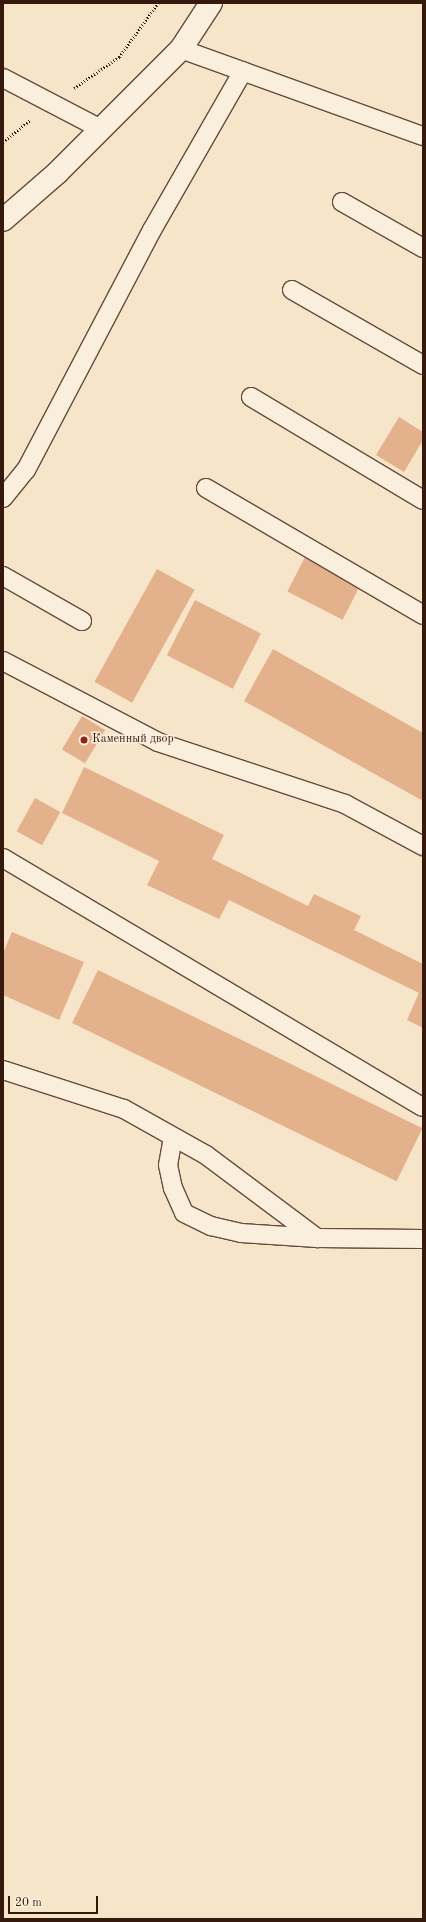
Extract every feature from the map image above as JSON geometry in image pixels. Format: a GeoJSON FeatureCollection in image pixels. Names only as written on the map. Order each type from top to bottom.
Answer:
{"type":"FeatureCollection","features":[{"type":"Feature","properties":{"kind":"street"},"geometry":{"type":"LineString","coordinates":[[3,220],[101,129],[181,49],[211,3]]}},
{"type":"Feature","properties":{"kind":"lane"},"geometry":{"type":"LineString","coordinates":[[181,49],[423,136]]}},
{"type":"Feature","properties":{"kind":"lane"},"geometry":{"type":"LineString","coordinates":[[3,498],[26,470],[152,230],[243,71]]}},
{"type":"Feature","properties":{"kind":"lane"},"geometry":{"type":"LineString","coordinates":[[3,78],[101,129]]}},
{"type":"Feature","properties":{"kind":"lane"},"geometry":{"type":"LineString","coordinates":[[342,202],[423,248]]}},
{"type":"Feature","properties":{"kind":"lane"},"geometry":{"type":"LineString","coordinates":[[292,290],[423,365]]}},
{"type":"Feature","properties":{"kind":"lane"},"geometry":{"type":"LineString","coordinates":[[251,397],[423,500]]}},
{"type":"Feature","properties":{"kind":"lane"},"geometry":{"type":"LineString","coordinates":[[206,488],[423,615]]}},
{"type":"Feature","properties":{"kind":"lane"},"geometry":{"type":"LineString","coordinates":[[3,576],[82,621]]}},
{"type":"Feature","properties":{"kind":"lane"},"geometry":{"type":"LineString","coordinates":[[3,662],[158,742],[345,804],[423,846]]}},
{"type":"Feature","properties":{"kind":"lane"},"geometry":{"type":"LineString","coordinates":[[3,858],[422,1107]]}},
{"type":"Feature","properties":{"kind":"lane"},"geometry":{"type":"LineString","coordinates":[[3,1070],[124,1109],[206,1155],[317,1238]]}},
{"type":"Feature","properties":{"kind":"lane"},"geometry":{"type":"LineString","coordinates":[[173,1137],[168,1165],[173,1188],[184,1213],[211,1226],[240,1233],[317,1238],[423,1239]]}},
{"type":"Feature","properties":{"kind":"path"},"geometry":{"type":"LineString","coordinates":[[3,142],[51,103],[119,57],[158,3]]}},
{"type":"Feature","properties":{"kind":"building"},"geometry":{"type":"Polygon","coordinates":[[[399,417],[423,432],[423,440],[404,472],[376,455],[399,417]]]}},
{"type":"Feature","properties":{"kind":"building"},"geometry":{"type":"Polygon","coordinates":[[[306,555],[361,583],[343,620],[287,592],[306,555]]]}},
{"type":"Feature","properties":{"kind":"building"},"geometry":{"type":"Polygon","coordinates":[[[157,569],[195,590],[132,703],[94,682],[157,569]]]}},
{"type":"Feature","properties":{"kind":"building"},"geometry":{"type":"Polygon","coordinates":[[[195,600],[261,634],[233,689],[167,655],[195,600]]]}},
{"type":"Feature","properties":{"kind":"building"},"geometry":{"type":"Polygon","coordinates":[[[273,649],[423,733],[423,801],[244,701],[273,649]]]}},
{"type":"Feature","properties":{"kind":"building","name":"Каменный двор"},"geometry":{"type":"Polygon","coordinates":[[[82,716],[105,730],[85,763],[62,749],[82,716]]]}},
{"type":"Feature","properties":{"kind":"building"},"geometry":{"type":"Polygon","coordinates":[[[84,767],[224,835],[212,859],[308,906],[314,894],[361,916],[354,930],[423,964],[423,1028],[407,1020],[419,993],[229,900],[219,919],[147,885],[159,861],[62,813],[84,767]]]}},
{"type":"Feature","properties":{"kind":"building"},"geometry":{"type":"Polygon","coordinates":[[[35,798],[60,812],[42,845],[17,831],[35,798]]]}},
{"type":"Feature","properties":{"kind":"building"},"geometry":{"type":"Polygon","coordinates":[[[12,932],[84,962],[59,1020],[3,995],[3,953],[12,932]]]}},
{"type":"Feature","properties":{"kind":"building"},"geometry":{"type":"Polygon","coordinates":[[[98,970],[422,1128],[397,1181],[72,1023],[98,970]]]}},
{"type":"Feature","properties":{"kind":"place","name":"Каменный двор"},"geometry":{"type":"Point","coordinates":[84,740]}}]}
